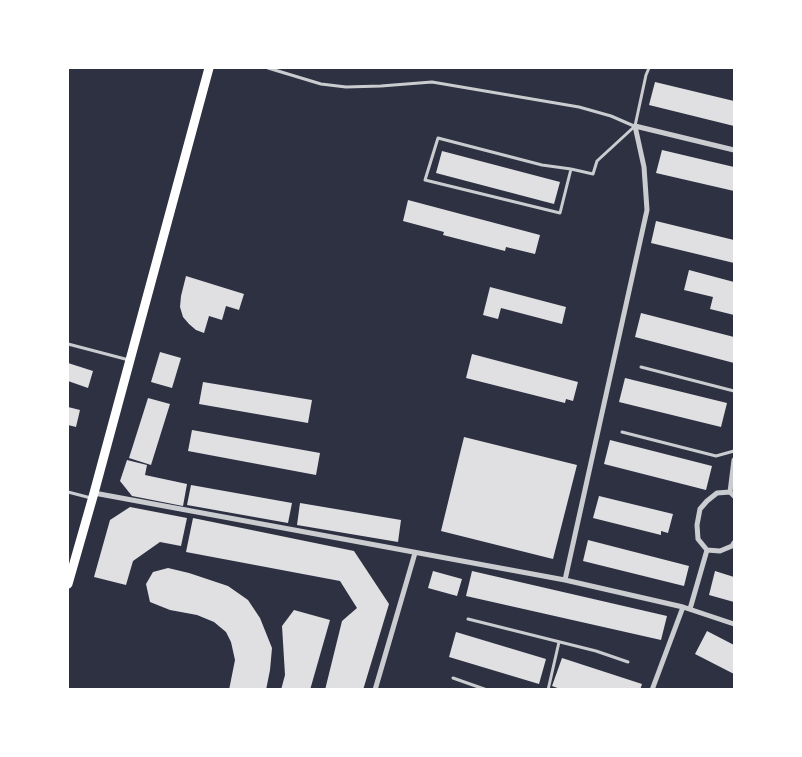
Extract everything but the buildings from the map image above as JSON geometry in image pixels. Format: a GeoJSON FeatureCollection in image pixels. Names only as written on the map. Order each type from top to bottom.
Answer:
{"type":"FeatureCollection","features":[{"type":"Feature","properties":{"kind":"main road"},"geometry":{"type":"LineString","coordinates":[[68,584],[209,68]]}},
{"type":"Feature","properties":{"kind":"street"},"geometry":{"type":"LineString","coordinates":[[565,580],[647,210],[644,167],[635,126],[734,150]]}},
{"type":"Feature","properties":{"kind":"street"},"geometry":{"type":"LineString","coordinates":[[734,460],[732,494],[717,493],[707,501],[700,509],[697,525],[698,540],[707,550],[720,551],[732,546],[734,543]]}},
{"type":"Feature","properties":{"kind":"street"},"geometry":{"type":"LineString","coordinates":[[93,496],[565,580],[683,607],[734,624]]}},
{"type":"Feature","properties":{"kind":"street"},"geometry":{"type":"LineString","coordinates":[[690,609],[707,550]]}},
{"type":"Feature","properties":{"kind":"street"},"geometry":{"type":"LineString","coordinates":[[375,690],[414,553]]}},
{"type":"Feature","properties":{"kind":"street"},"geometry":{"type":"LineString","coordinates":[[652,690],[683,607]]}},
{"type":"Feature","properties":{"kind":"lane"},"geometry":{"type":"LineString","coordinates":[[268,68],[321,84],[346,87],[432,82],[579,107],[611,116],[635,126]]}},
{"type":"Feature","properties":{"kind":"lane"},"geometry":{"type":"LineString","coordinates":[[571,169],[560,213],[425,180],[438,138],[542,165],[571,169],[593,174],[597,161],[635,126],[649,68]]}},
{"type":"Feature","properties":{"kind":"lane"},"geometry":{"type":"LineString","coordinates":[[68,344],[130,360]]}},
{"type":"Feature","properties":{"kind":"lane"},"geometry":{"type":"LineString","coordinates":[[641,367],[734,391]]}},
{"type":"Feature","properties":{"kind":"lane"},"geometry":{"type":"LineString","coordinates":[[622,432],[716,456],[734,451]]}},
{"type":"Feature","properties":{"kind":"lane"},"geometry":{"type":"LineString","coordinates":[[68,492],[93,496]]}},
{"type":"Feature","properties":{"kind":"lane"},"geometry":{"type":"LineString","coordinates":[[468,619],[596,651],[628,662]]}},
{"type":"Feature","properties":{"kind":"lane"},"geometry":{"type":"LineString","coordinates":[[548,690],[559,642]]}},
{"type":"Feature","properties":{"kind":"lane"},"geometry":{"type":"LineString","coordinates":[[453,678],[487,690]]}}]}
